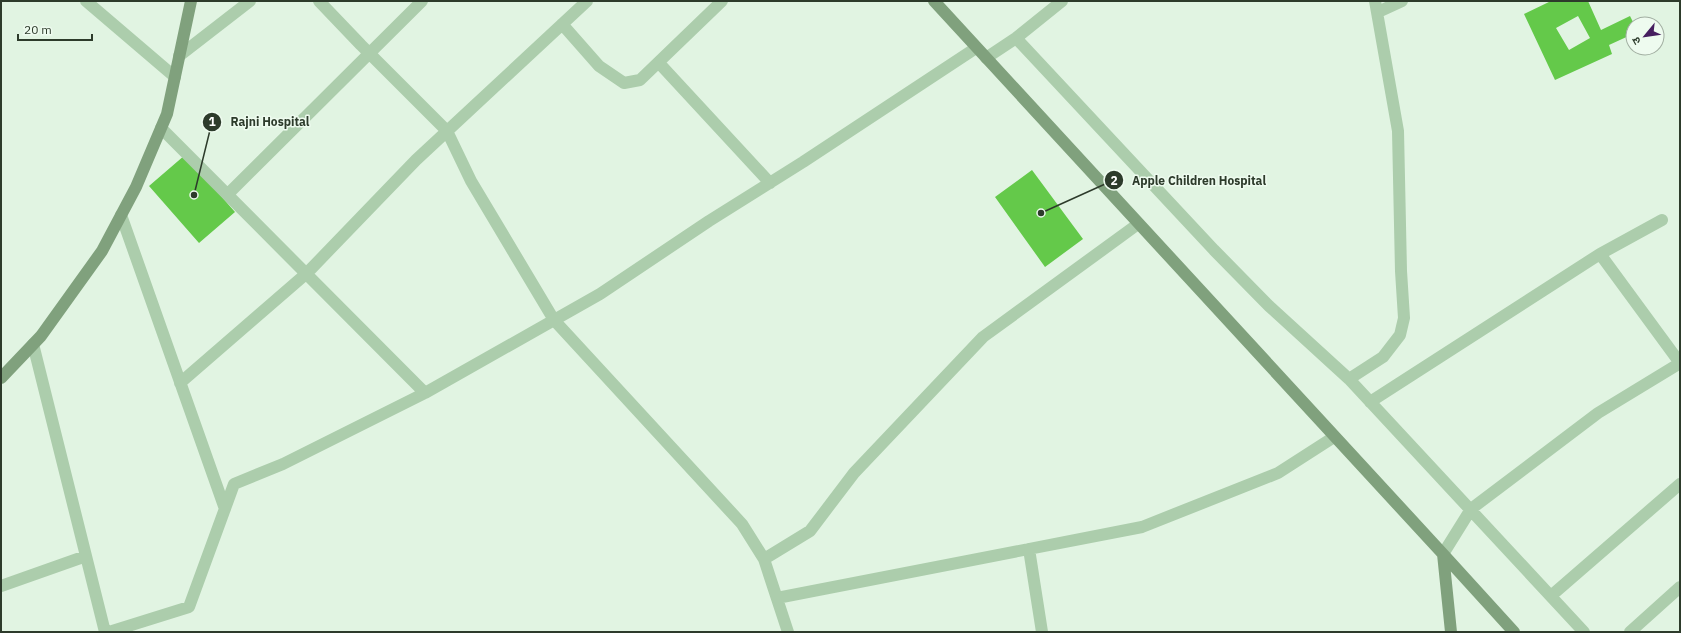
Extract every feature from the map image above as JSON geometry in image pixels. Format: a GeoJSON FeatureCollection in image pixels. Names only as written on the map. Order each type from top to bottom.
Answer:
{"type":"FeatureCollection","features":[{"type":"Feature","properties":{"kind":"street"},"geometry":{"type":"LineString","coordinates":[[86,1],[175,77]]}},
{"type":"Feature","properties":{"kind":"street"},"geometry":{"type":"LineString","coordinates":[[1,378],[33,344],[102,251],[136,187],[167,114],[191,1]]}},
{"type":"Feature","properties":{"kind":"street"},"geometry":{"type":"LineString","coordinates":[[179,56],[250,1]]}},
{"type":"Feature","properties":{"kind":"street"},"geometry":{"type":"LineString","coordinates":[[319,1],[369,54],[447,130],[471,181],[554,320],[742,524],[764,559],[788,632]]}},
{"type":"Feature","properties":{"kind":"street"},"geometry":{"type":"LineString","coordinates":[[228,194],[422,1]]}},
{"type":"Feature","properties":{"kind":"street"},"geometry":{"type":"LineString","coordinates":[[180,383],[307,273],[416,160],[587,1]]}},
{"type":"Feature","properties":{"kind":"street"},"geometry":{"type":"LineString","coordinates":[[562,24],[599,66],[624,83],[640,80],[722,1]]}},
{"type":"Feature","properties":{"kind":"street"},"geometry":{"type":"LineString","coordinates":[[934,1],[1514,632]]}},
{"type":"Feature","properties":{"kind":"street"},"geometry":{"type":"LineString","coordinates":[[986,58],[1016,38],[1062,1]]}},
{"type":"Feature","properties":{"kind":"street"},"geometry":{"type":"LineString","coordinates":[[1349,379],[1383,357],[1400,335],[1404,318],[1401,271],[1398,131],[1377,7],[1402,1]]}},
{"type":"Feature","properties":{"kind":"street"},"geometry":{"type":"LineString","coordinates":[[1016,38],[1214,250],[1269,306],[1349,379],[1552,595],[1584,632]]}},
{"type":"Feature","properties":{"kind":"street"},"geometry":{"type":"LineString","coordinates":[[109,632],[189,607],[234,484],[283,464],[425,392],[600,294],[709,221],[770,183],[976,48]]}},
{"type":"Feature","properties":{"kind":"street"},"geometry":{"type":"LineString","coordinates":[[659,63],[770,183]]}},
{"type":"Feature","properties":{"kind":"street"},"geometry":{"type":"LineString","coordinates":[[161,128],[425,392]]}},
{"type":"Feature","properties":{"kind":"street"},"geometry":{"type":"LineString","coordinates":[[121,216],[224,509]]}},
{"type":"Feature","properties":{"kind":"street"},"geometry":{"type":"LineString","coordinates":[[1370,402],[1600,254],[1662,220]]}},
{"type":"Feature","properties":{"kind":"street"},"geometry":{"type":"LineString","coordinates":[[764,559],[810,531],[854,473],[983,337],[1138,224]]}},
{"type":"Feature","properties":{"kind":"street"},"geometry":{"type":"LineString","coordinates":[[1451,632],[1443,554],[1471,509],[1598,414],[1680,363],[1600,254]]}},
{"type":"Feature","properties":{"kind":"street"},"geometry":{"type":"LineString","coordinates":[[33,344],[105,632]]}},
{"type":"Feature","properties":{"kind":"street"},"geometry":{"type":"LineString","coordinates":[[777,598],[1142,527],[1278,473],[1334,437]]}},
{"type":"Feature","properties":{"kind":"street"},"geometry":{"type":"LineString","coordinates":[[1552,595],[1680,484]]}},
{"type":"Feature","properties":{"kind":"street"},"geometry":{"type":"LineString","coordinates":[[1029,549],[1042,632]]}},
{"type":"Feature","properties":{"kind":"street"},"geometry":{"type":"LineString","coordinates":[[1,586],[86,556]]}},
{"type":"Feature","properties":{"kind":"street"},"geometry":{"type":"LineString","coordinates":[[1630,632],[1680,587]]}},
{"type":"Feature","properties":{"kind":"building"},"geometry":{"type":"Polygon","coordinates":[[[1551,1],[1588,1],[1601,30],[1625,18],[1625,38],[1609,45],[1612,54],[1555,80],[1524,14],[1551,1]],[[1578,16],[1556,28],[1569,50],[1590,38],[1578,16]]]}},
{"type":"Feature","properties":{"kind":"building"},"geometry":{"type":"Polygon","coordinates":[[[185,155],[235,212],[199,243],[149,186],[185,155]]]}},
{"type":"Feature","properties":{"kind":"building"},"geometry":{"type":"Polygon","coordinates":[[[1032,170],[1083,239],[1045,267],[995,197],[1032,170]]]}},
{"type":"Feature","properties":{"kind":"place","name":"Rajni Hospital"},"geometry":{"type":"Point","coordinates":[194,195]}},
{"type":"Feature","properties":{"kind":"place","name":"Apple Children Hospital"},"geometry":{"type":"Point","coordinates":[1041,213]}}]}
